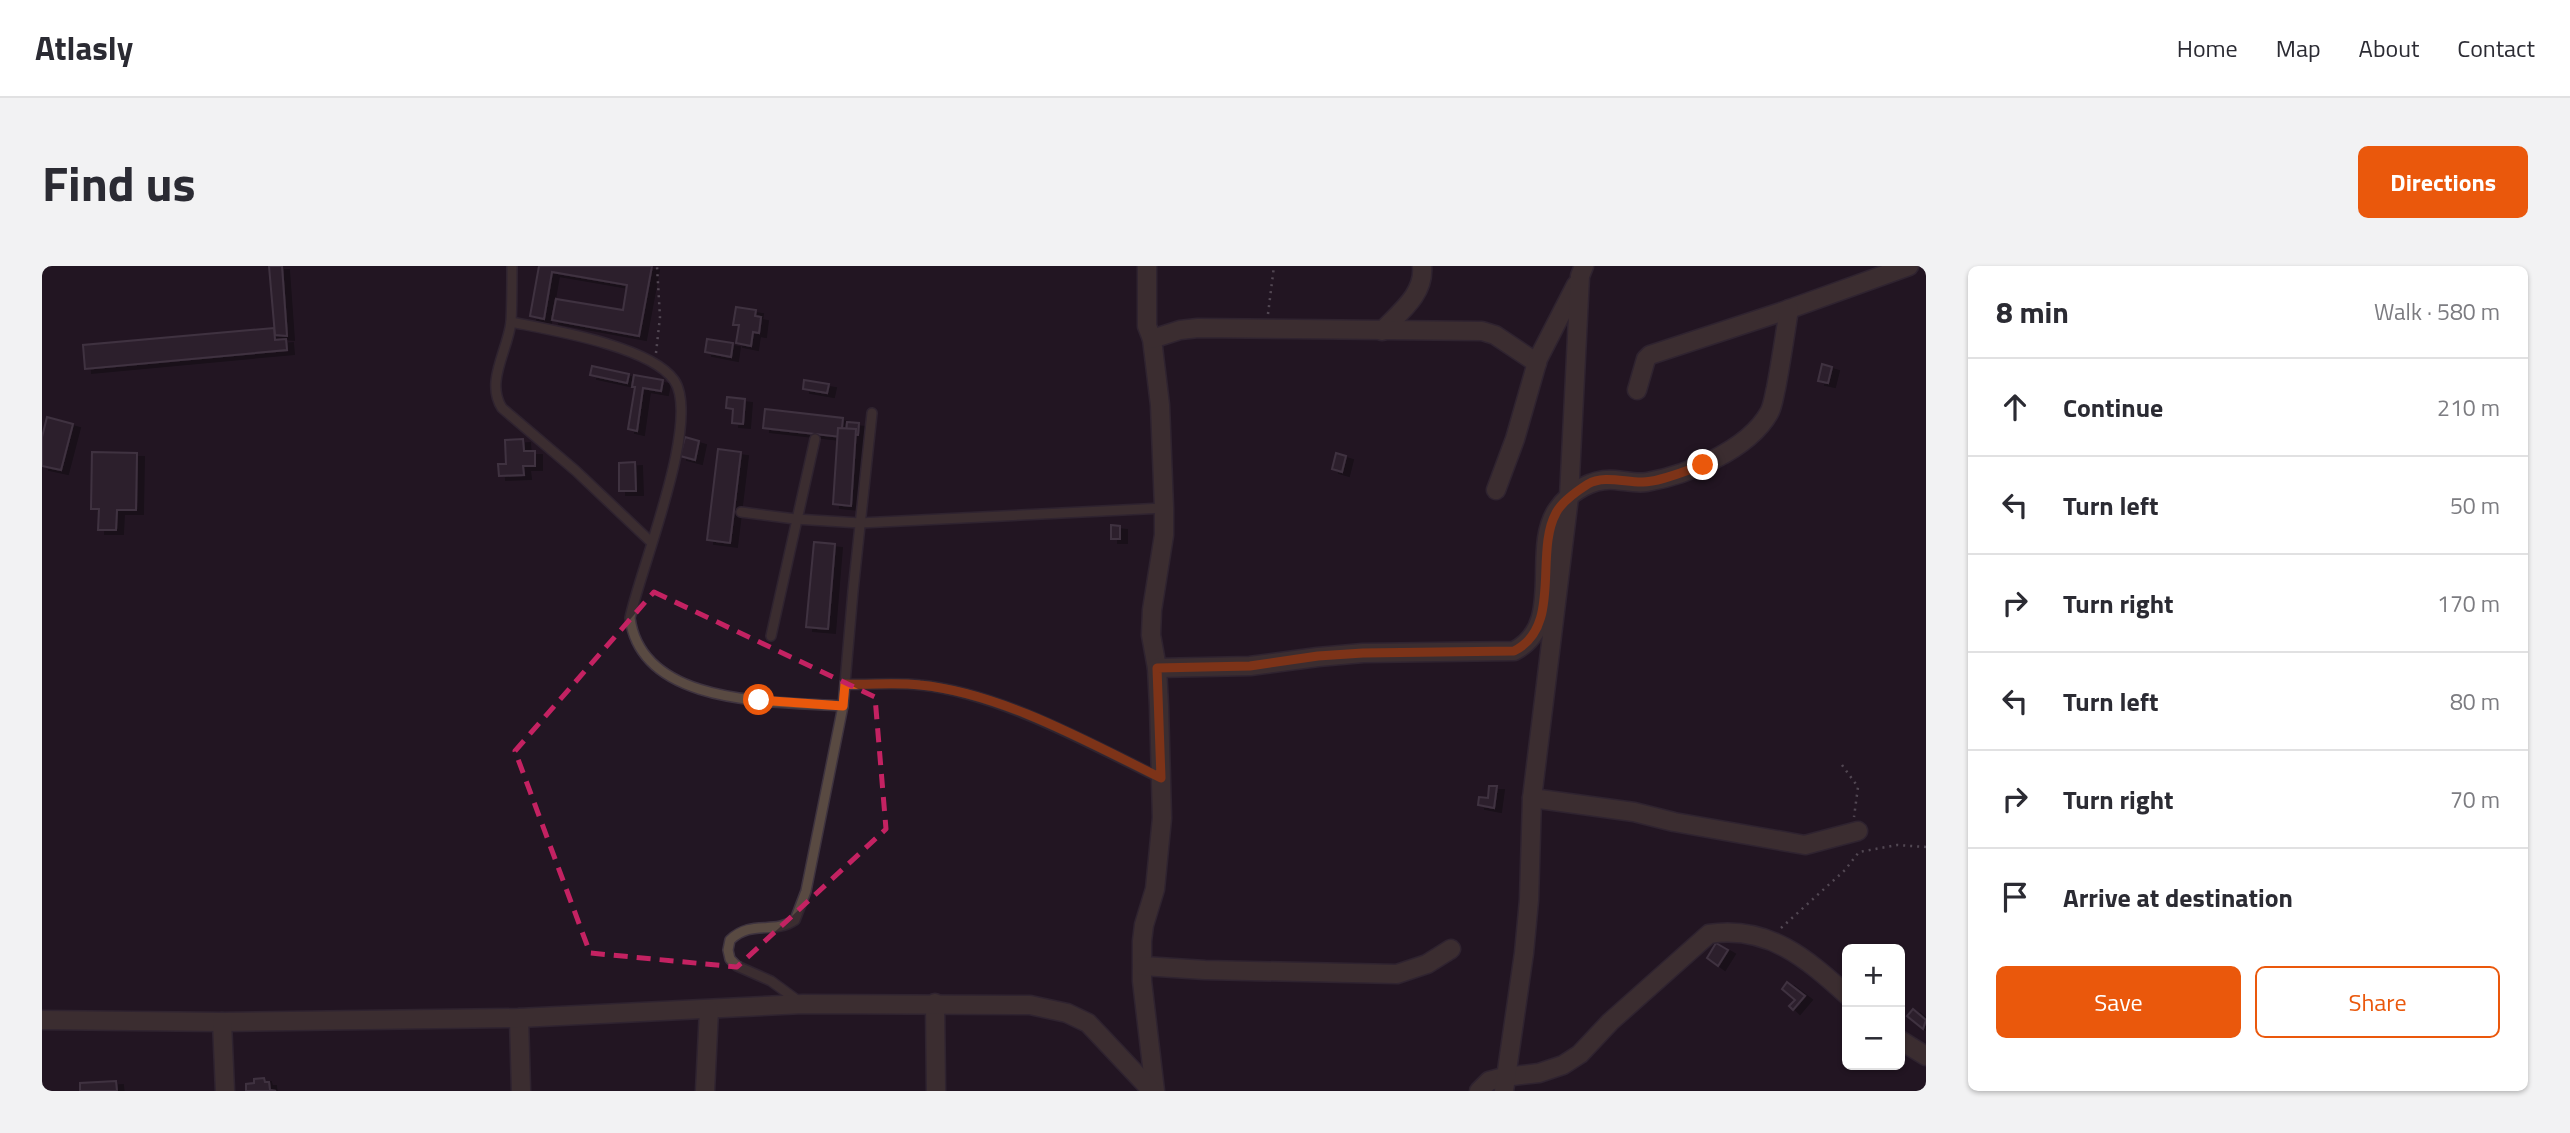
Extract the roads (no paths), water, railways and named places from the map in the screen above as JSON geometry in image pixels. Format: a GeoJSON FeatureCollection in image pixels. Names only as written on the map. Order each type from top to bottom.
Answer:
{"type":"FeatureCollection","features":[{"type":"Feature","properties":{"kind":"street"},"geometry":{"type":"LineString","coordinates":[[1147,266],[1147,326],[1152,339],[1160,405],[1164,508],[1163,548],[1152,610],[1152,635],[1157,668],[1162,818],[1155,889],[1144,925],[1142,981],[1154,1091]]}},
{"type":"Feature","properties":{"kind":"street"},"geometry":{"type":"LineString","coordinates":[[1382,331],[1419,290],[1423,278],[1422,266]]}},
{"type":"Feature","properties":{"kind":"street"},"geometry":{"type":"LineString","coordinates":[[1637,390],[1646,359],[1650,355],[1909,266]]}},
{"type":"Feature","properties":{"kind":"street"},"geometry":{"type":"LineString","coordinates":[[1496,490],[1516,439],[1537,363],[1582,271]]}},
{"type":"Feature","properties":{"kind":"street"},"geometry":{"type":"LineString","coordinates":[[1504,1084],[1530,900],[1532,798],[1569,497],[1582,271]]}},
{"type":"Feature","properties":{"kind":"street"},"geometry":{"type":"LineString","coordinates":[[1157,668],[1250,666],[1318,656],[1363,653],[1514,651],[1530,640],[1544,602],[1550,531],[1556,511],[1569,497],[1594,481],[1649,482],[1703,465],[1727,454],[1758,427],[1770,412],[1789,309]]}},
{"type":"Feature","properties":{"kind":"street"},"geometry":{"type":"LineString","coordinates":[[1152,339],[1180,330],[1198,328],[1482,331],[1495,335],[1537,363]]}},
{"type":"Feature","properties":{"kind":"street"},"geometry":{"type":"LineString","coordinates":[[1532,798],[1634,812],[1674,822],[1805,845],[1858,831]]}},
{"type":"Feature","properties":{"kind":"street"},"geometry":{"type":"LineString","coordinates":[[1479,1091],[1489,1081],[1504,1084],[1563,1065],[1580,1054],[1610,1022],[1704,936],[1715,933],[1749,934],[1784,945],[1813,965],[1842,991]]}},
{"type":"Feature","properties":{"kind":"street"},"geometry":{"type":"LineString","coordinates":[[1143,966],[1397,974],[1427,964],[1451,949]]}},
{"type":"Feature","properties":{"kind":"street"},"geometry":{"type":"LineString","coordinates":[[935,1003],[936,1091]]}},
{"type":"Feature","properties":{"kind":"street"},"geometry":{"type":"LineString","coordinates":[[42,1020],[222,1022],[519,1018],[803,1004],[1030,1004],[1067,1013],[1088,1023],[1154,1091]]}},
{"type":"Feature","properties":{"kind":"street"},"geometry":{"type":"LineString","coordinates":[[705,1091],[709,1010]]}},
{"type":"Feature","properties":{"kind":"street"},"geometry":{"type":"LineString","coordinates":[[519,1018],[521,1091]]}},
{"type":"Feature","properties":{"kind":"street"},"geometry":{"type":"LineString","coordinates":[[222,1022],[226,1091]]}},
{"type":"Feature","properties":{"kind":"street"},"geometry":{"type":"LineString","coordinates":[[1905,1043],[1926,1056]]}},
{"type":"Feature","properties":{"kind":"lane"},"geometry":{"type":"LineString","coordinates":[[512,266],[511,322],[496,381],[496,399],[502,408],[576,471],[651,542]]}},
{"type":"Feature","properties":{"kind":"lane"},"geometry":{"type":"LineString","coordinates":[[511,322],[581,337],[636,354],[654,363],[674,380],[682,412],[677,451],[630,618],[632,636],[642,654],[672,678],[700,691],[759,700],[843,706]]}},
{"type":"Feature","properties":{"kind":"lane"},"geometry":{"type":"LineString","coordinates":[[803,1004],[771,981],[737,966],[730,959],[728,950],[730,940],[742,930],[788,924],[795,920],[802,905],[843,706],[872,413]]}},
{"type":"Feature","properties":{"kind":"lane"},"geometry":{"type":"LineString","coordinates":[[771,636],[815,439]]}},
{"type":"Feature","properties":{"kind":"lane"},"geometry":{"type":"LineString","coordinates":[[741,512],[860,523],[1164,508]]}},
{"type":"Feature","properties":{"kind":"lane"},"geometry":{"type":"LineString","coordinates":[[845,684],[919,685],[981,698],[1070,733],[1161,778]]}}]}
